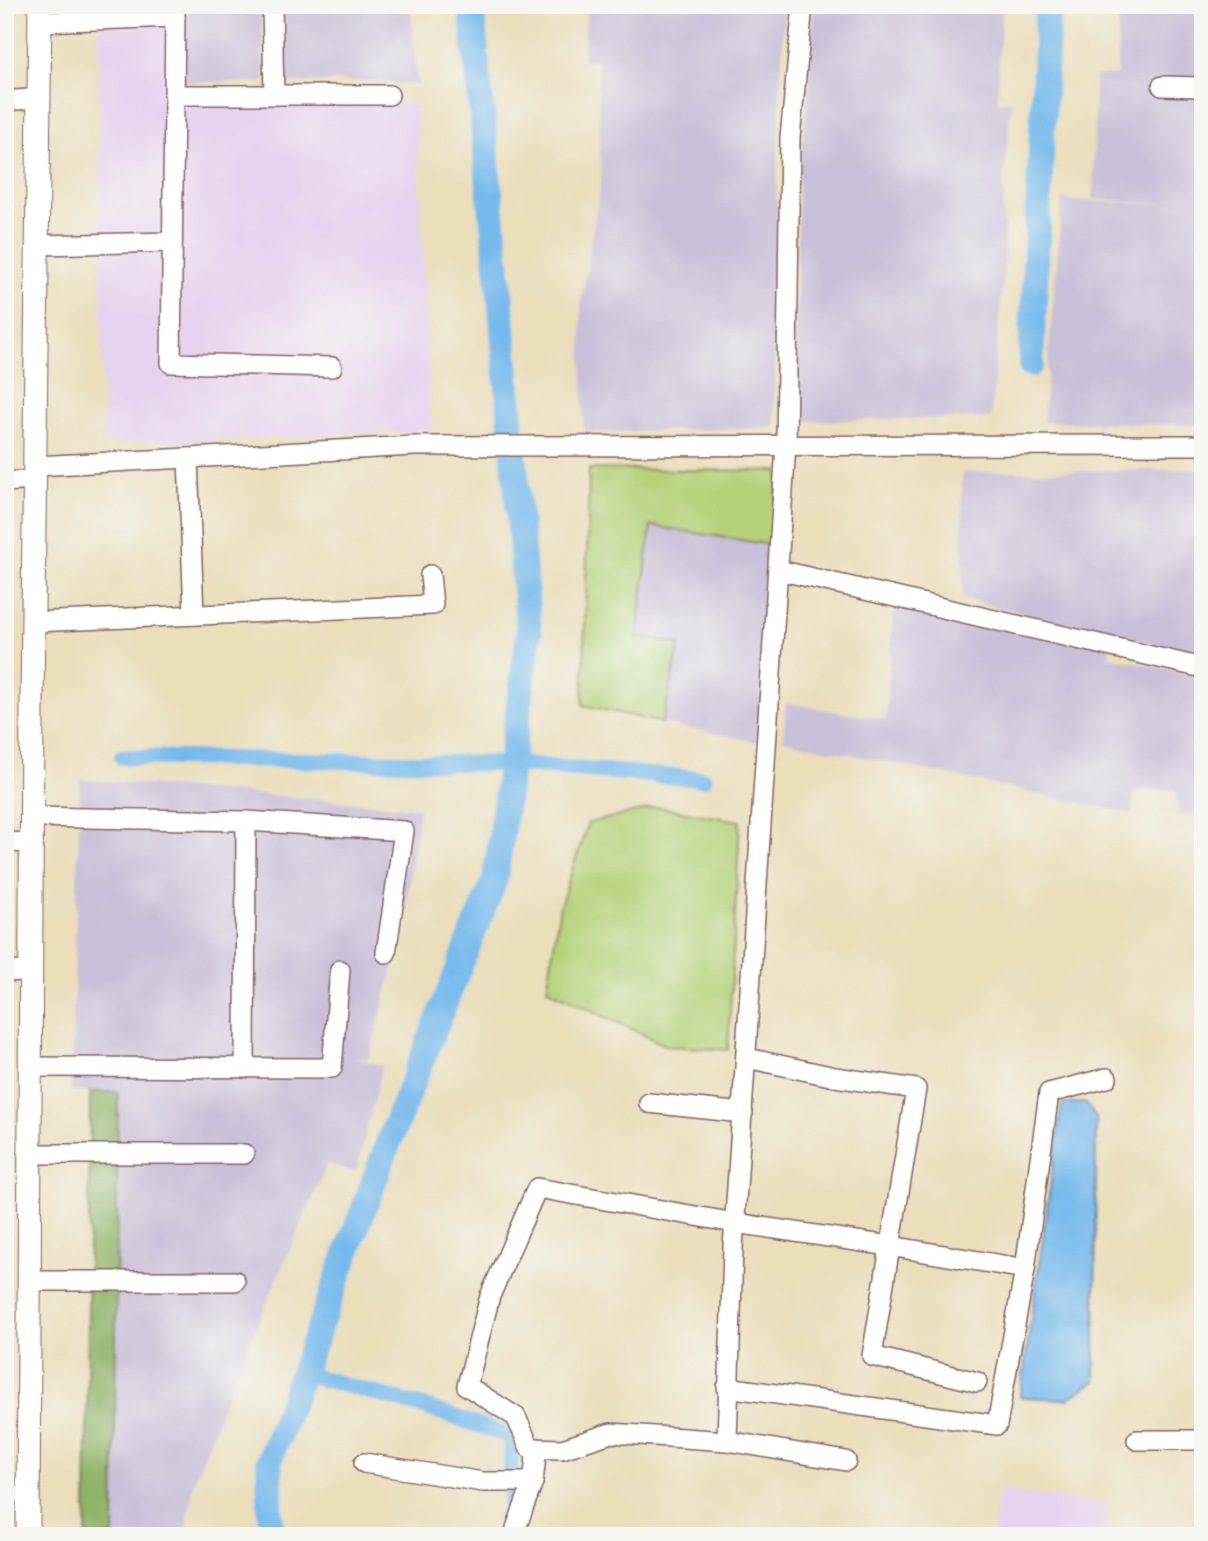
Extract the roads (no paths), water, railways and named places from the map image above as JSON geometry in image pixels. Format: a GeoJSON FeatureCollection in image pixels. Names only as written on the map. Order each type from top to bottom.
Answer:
{"type":"FeatureCollection","features":[{"type":"Feature","properties":{"kind":"main road"},"geometry":{"type":"LineString","coordinates":[[28,1536],[31,843],[40,14]]}},
{"type":"Feature","properties":{"kind":"street"},"geometry":{"type":"LineString","coordinates":[[272,5],[274,95]]}},
{"type":"Feature","properties":{"kind":"street"},"geometry":{"type":"LineString","coordinates":[[727,1441],[735,1223],[786,445],[790,138],[803,5]]}},
{"type":"Feature","properties":{"kind":"street"},"geometry":{"type":"LineString","coordinates":[[40,14],[175,11],[171,363],[332,366]]}},
{"type":"Feature","properties":{"kind":"street"},"geometry":{"type":"LineString","coordinates":[[1162,86],[1203,87]]}},
{"type":"Feature","properties":{"kind":"street"},"geometry":{"type":"LineString","coordinates":[[174,95],[389,95]]}},
{"type":"Feature","properties":{"kind":"street"},"geometry":{"type":"LineString","coordinates":[[5,101],[39,97]]}},
{"type":"Feature","properties":{"kind":"street"},"geometry":{"type":"LineString","coordinates":[[37,244],[172,242]]}},
{"type":"Feature","properties":{"kind":"street"},"geometry":{"type":"LineString","coordinates":[[5,482],[35,473],[188,458],[414,446],[1203,445]]}},
{"type":"Feature","properties":{"kind":"street"},"geometry":{"type":"LineString","coordinates":[[188,458],[194,615]]}},
{"type":"Feature","properties":{"kind":"street"},"geometry":{"type":"LineString","coordinates":[[778,570],[1203,668]]}},
{"type":"Feature","properties":{"kind":"street"},"geometry":{"type":"LineString","coordinates":[[33,622],[433,605],[430,575]]}},
{"type":"Feature","properties":{"kind":"street"},"geometry":{"type":"LineString","coordinates":[[32,817],[246,821],[404,831],[386,953]]}},
{"type":"Feature","properties":{"kind":"street"},"geometry":{"type":"LineString","coordinates":[[245,1068],[246,821]]}},
{"type":"Feature","properties":{"kind":"street"},"geometry":{"type":"LineString","coordinates":[[5,842],[31,843]]}},
{"type":"Feature","properties":{"kind":"street"},"geometry":{"type":"LineString","coordinates":[[30,1067],[332,1068],[340,970]]}},
{"type":"Feature","properties":{"kind":"street"},"geometry":{"type":"LineString","coordinates":[[5,971],[31,972]]}},
{"type":"Feature","properties":{"kind":"street"},"geometry":{"type":"LineString","coordinates":[[747,1058],[835,1077],[916,1089],[872,1356],[978,1382]]}},
{"type":"Feature","properties":{"kind":"street"},"geometry":{"type":"LineString","coordinates":[[727,1387],[998,1425],[1025,1269],[1049,1093],[1107,1078]]}},
{"type":"Feature","properties":{"kind":"street"},"geometry":{"type":"LineString","coordinates":[[649,1103],[743,1113]]}},
{"type":"Feature","properties":{"kind":"street"},"geometry":{"type":"LineString","coordinates":[[30,1154],[244,1154]]}},
{"type":"Feature","properties":{"kind":"street"},"geometry":{"type":"LineString","coordinates":[[846,1461],[727,1441],[611,1433],[562,1449],[530,1448],[516,1416],[467,1386],[490,1296],[537,1188],[735,1223],[1025,1269]]}},
{"type":"Feature","properties":{"kind":"street"},"geometry":{"type":"LineString","coordinates":[[29,1282],[235,1281]]}},
{"type":"Feature","properties":{"kind":"street"},"geometry":{"type":"LineString","coordinates":[[1137,1440],[1203,1440]]}},
{"type":"Feature","properties":{"kind":"street"},"geometry":{"type":"LineString","coordinates":[[518,1536],[516,1528],[533,1482],[537,1448]]}},
{"type":"Feature","properties":{"kind":"street"},"geometry":{"type":"LineString","coordinates":[[364,1463],[483,1482],[533,1482]]}},
{"type":"Feature","properties":{"kind":"water"},"geometry":{"type":"Polygon","coordinates":[[[1086,1103],[1096,1118],[1095,1381],[1068,1399],[1020,1397],[1062,1104],[1086,1103]]]}},
{"type":"Feature","properties":{"kind":"waterway"},"geometry":{"type":"LineString","coordinates":[[271,1536],[269,1461],[393,1131],[495,879],[529,633],[499,283],[471,5]]}},
{"type":"Feature","properties":{"kind":"waterway"},"geometry":{"type":"LineString","coordinates":[[1031,364],[1048,5]]}},
{"type":"Feature","properties":{"kind":"waterway"},"geometry":{"type":"LineString","coordinates":[[122,757],[511,764],[704,779]]}},
{"type":"Feature","properties":{"kind":"waterway"},"geometry":{"type":"LineString","coordinates":[[302,1373],[434,1410],[512,1437],[510,1536]]}}]}
